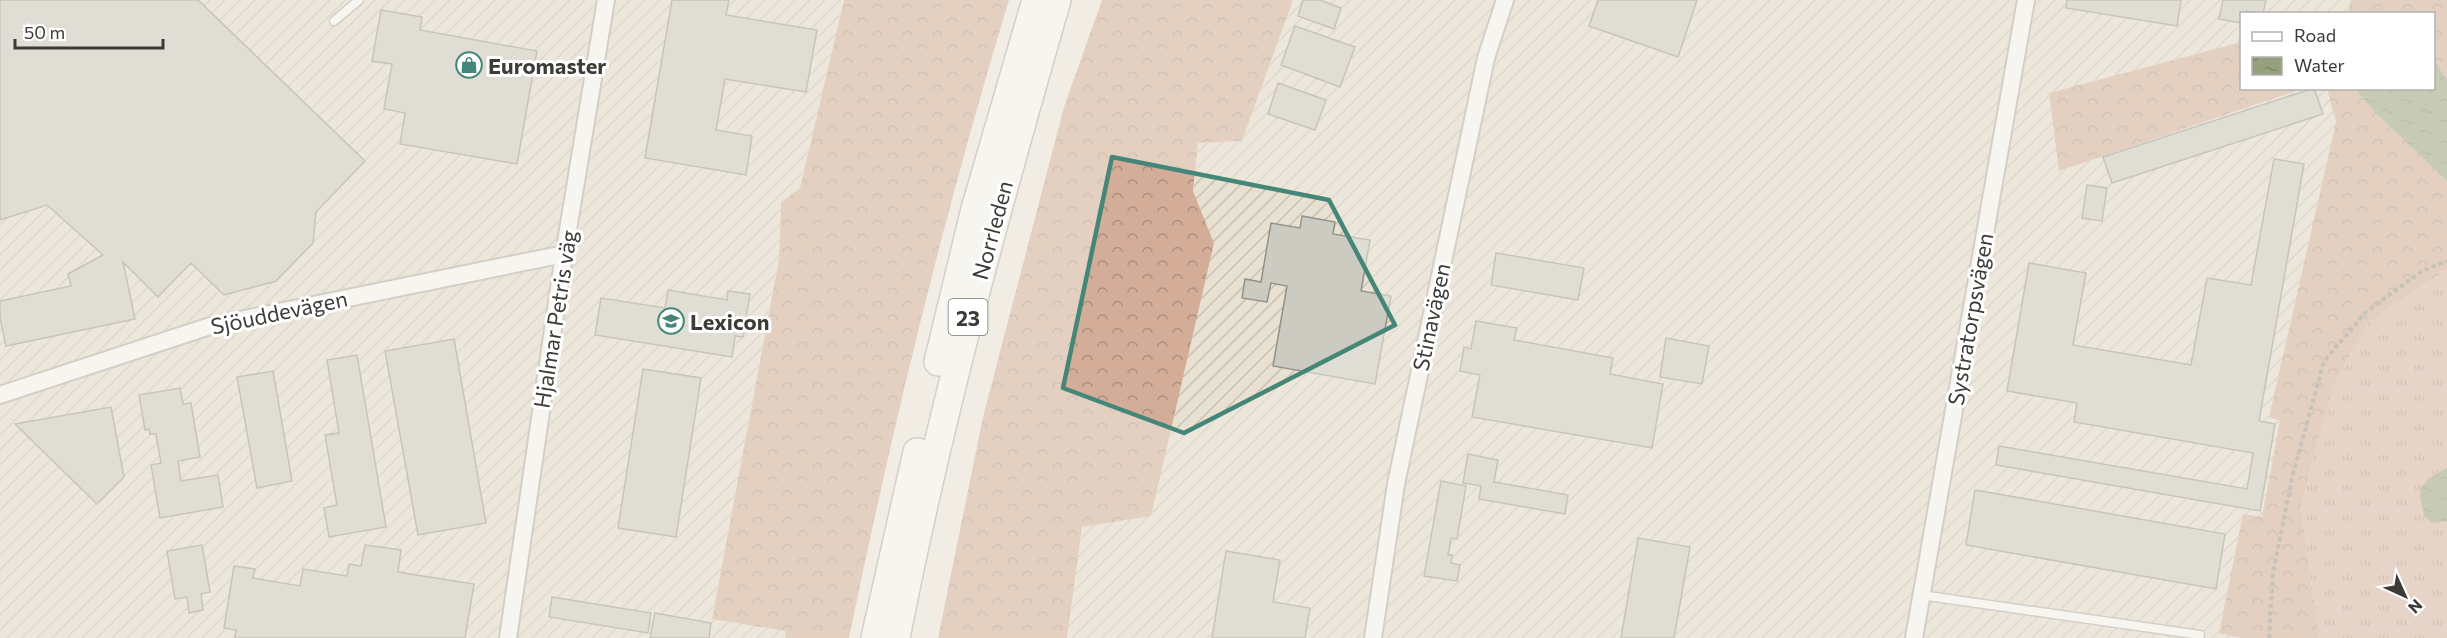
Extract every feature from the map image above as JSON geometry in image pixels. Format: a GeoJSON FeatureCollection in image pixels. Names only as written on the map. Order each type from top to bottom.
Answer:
{"type":"FeatureCollection","features":[{"type":"Feature","properties":{"kind":"highway","name":"Norrleden"},"geometry":{"type":"LineString","coordinates":[[875,638],[903,508],[972,220],[1036,0]]}},
{"type":"Feature","properties":{"kind":"highway","name":"Norrleden"},"geometry":{"type":"LineString","coordinates":[[896,638],[950,388],[995,214],[1057,0]]}},
{"type":"Feature","properties":{"kind":"street","name":"Hjalmar Petris väg"},"geometry":{"type":"LineString","coordinates":[[508,638],[564,254],[606,0]]}},
{"type":"Feature","properties":{"kind":"street","name":"Stinavägen"},"geometry":{"type":"LineString","coordinates":[[1372,638],[1396,484],[1486,58],[1504,0]]}},
{"type":"Feature","properties":{"kind":"street","name":"Systratorpsvägen"},"geometry":{"type":"LineString","coordinates":[[1914,638],[2026,0]]}},
{"type":"Feature","properties":{"kind":"street","name":"Sjöuddevägen"},"geometry":{"type":"LineString","coordinates":[[0,395],[210,326],[564,254]]}},
{"type":"Feature","properties":{"kind":"lane"},"geometry":{"type":"LineString","coordinates":[[334,21],[359,0]]}},
{"type":"Feature","properties":{"kind":"lane"},"geometry":{"type":"LineString","coordinates":[[1921,595],[2200,635]]}},
{"type":"Feature","properties":{"kind":"path"},"geometry":{"type":"LineString","coordinates":[[2270,638],[2274,573],[2290,489],[2324,362],[2366,312],[2422,271],[2447,261]]}},
{"type":"Feature","properties":{"kind":"highlighted area"},"geometry":{"type":"Polygon","coordinates":[[[1112,157],[1329,200],[1395,325],[1184,433],[1063,388],[1112,157]]]}},
{"type":"Feature","properties":{"kind":"shaded area"},"geometry":{"type":"Polygon","coordinates":[[[0,0],[844,0],[800,188],[781,202],[779,259],[712,618],[787,631],[785,638],[0,638],[0,0]]]}},
{"type":"Feature","properties":{"kind":"shaded area"},"geometry":{"type":"Polygon","coordinates":[[[1293,0],[2351,0],[2348,12],[2240,12],[2240,42],[2049,93],[2059,171],[2299,90],[2327,90],[2336,122],[2269,416],[2280,421],[2262,518],[2243,515],[2220,633],[2241,638],[1067,638],[1082,527],[1214,243],[1193,191],[1198,143],[1242,141],[1293,0]]]}},
{"type":"Feature","properties":{"kind":"green space"},"geometry":{"type":"Polygon","coordinates":[[[844,0],[1009,0],[963,158],[921,318],[849,638],[785,638],[786,631],[712,619],[779,259],[781,202],[800,188],[844,0]]]}},
{"type":"Feature","properties":{"kind":"green space"},"geometry":{"type":"Polygon","coordinates":[[[1102,0],[1293,0],[1242,141],[1198,143],[1193,191],[1214,243],[1151,516],[1082,527],[1067,638],[938,638],[983,417],[1064,107],[1102,0]]]}},
{"type":"Feature","properties":{"kind":"green space"},"geometry":{"type":"Polygon","coordinates":[[[2351,0],[2447,0],[2447,269],[2368,323],[2334,384],[2301,505],[2319,638],[2241,638],[2219,633],[2243,514],[2262,517],[2280,421],[2269,417],[2336,122],[2327,90],[2435,90],[2435,12],[2348,12],[2351,0]]]}},
{"type":"Feature","properties":{"kind":"green space"},"geometry":{"type":"Polygon","coordinates":[[[2240,42],[2240,90],[2299,90],[2059,171],[2049,93],[2240,42]]]}},
{"type":"Feature","properties":{"kind":"green space"},"geometry":{"type":"Polygon","coordinates":[[[2447,269],[2447,638],[2319,638],[2301,505],[2334,384],[2368,323],[2447,269]]]}},
{"type":"Feature","properties":{"kind":"water"},"geometry":{"type":"Polygon","coordinates":[[[2435,62],[2447,80],[2447,181],[2373,110],[2357,90],[2435,90],[2435,62]]]}},
{"type":"Feature","properties":{"kind":"water"},"geometry":{"type":"Polygon","coordinates":[[[2447,468],[2447,521],[2432,523],[2425,517],[2420,497],[2421,488],[2428,479],[2447,468]]]}},
{"type":"Feature","properties":{"kind":"building"},"geometry":{"type":"Polygon","coordinates":[[[0,0],[198,0],[365,161],[316,212],[313,243],[276,281],[224,295],[191,263],[158,297],[123,262],[135,319],[6,346],[0,318],[0,301],[71,286],[68,274],[103,255],[47,205],[0,220],[0,0]]]}},
{"type":"Feature","properties":{"kind":"building"},"geometry":{"type":"Polygon","coordinates":[[[672,0],[729,0],[726,15],[817,30],[806,92],[725,79],[716,130],[752,136],[746,175],[645,158],[672,0]]]}},
{"type":"Feature","properties":{"kind":"building"},"geometry":{"type":"Polygon","coordinates":[[[1303,0],[1320,0],[1341,8],[1334,29],[1298,16],[1303,0]]]}},
{"type":"Feature","properties":{"kind":"building"},"geometry":{"type":"Polygon","coordinates":[[[1598,0],[1697,0],[1678,57],[1589,26],[1598,0]]]}},
{"type":"Feature","properties":{"kind":"building"},"geometry":{"type":"Polygon","coordinates":[[[2067,0],[2181,0],[2177,26],[2066,8],[2067,0]]]}},
{"type":"Feature","properties":{"kind":"building"},"geometry":{"type":"Polygon","coordinates":[[[2223,0],[2266,0],[2263,12],[2240,12],[2240,23],[2219,19],[2223,0]]]}},
{"type":"Feature","properties":{"kind":"building"},"geometry":{"type":"Polygon","coordinates":[[[381,10],[422,17],[420,30],[537,51],[517,164],[400,144],[405,113],[384,109],[392,64],[372,61],[381,10]]]}},
{"type":"Feature","properties":{"kind":"building"},"geometry":{"type":"Polygon","coordinates":[[[1295,26],[1355,47],[1340,87],[1281,65],[1295,26]]]}},
{"type":"Feature","properties":{"kind":"building"},"geometry":{"type":"Polygon","coordinates":[[[1278,83],[1326,100],[1315,130],[1268,114],[1278,83]]]}},
{"type":"Feature","properties":{"kind":"building"},"geometry":{"type":"Polygon","coordinates":[[[2308,90],[2315,90],[2323,114],[2112,183],[2103,157],[2308,90]]]}},
{"type":"Feature","properties":{"kind":"building"},"geometry":{"type":"Polygon","coordinates":[[[2274,159],[2304,164],[2259,421],[2275,424],[2260,511],[1996,465],[1999,446],[2247,489],[2253,453],[2074,422],[2077,403],[2007,391],[2029,263],[2086,273],[2073,345],[2191,365],[2207,278],[2251,285],[2274,159]]]}},
{"type":"Feature","properties":{"kind":"building"},"geometry":{"type":"Polygon","coordinates":[[[2087,185],[2107,188],[2102,221],[2082,218],[2087,185]]]}},
{"type":"Feature","properties":{"kind":"building"},"geometry":{"type":"Polygon","coordinates":[[[1302,216],[1335,222],[1333,234],[1370,240],[1361,291],[1391,296],[1375,384],[1273,366],[1287,286],[1271,283],[1267,302],[1242,298],[1245,279],[1261,282],[1271,223],[1300,228],[1302,216]]]}},
{"type":"Feature","properties":{"kind":"building"},"geometry":{"type":"Polygon","coordinates":[[[1496,253],[1584,268],[1578,300],[1491,285],[1496,253]]]}},
{"type":"Feature","properties":{"kind":"building","name":"Lexicon"},"geometry":{"type":"Polygon","coordinates":[[[668,290],[727,300],[728,291],[750,294],[743,337],[735,336],[732,357],[595,335],[601,298],[665,308],[668,290]]]}},
{"type":"Feature","properties":{"kind":"building"},"geometry":{"type":"Polygon","coordinates":[[[1476,321],[1517,328],[1514,340],[1613,358],[1610,374],[1663,384],[1652,448],[1472,417],[1480,375],[1460,371],[1464,347],[1471,349],[1476,321]]]}},
{"type":"Feature","properties":{"kind":"building"},"geometry":{"type":"Polygon","coordinates":[[[1666,338],[1709,346],[1702,384],[1660,377],[1666,338]]]}},
{"type":"Feature","properties":{"kind":"building"},"geometry":{"type":"Polygon","coordinates":[[[454,339],[486,523],[418,535],[385,351],[454,339]]]}},
{"type":"Feature","properties":{"kind":"building"},"geometry":{"type":"Polygon","coordinates":[[[357,355],[386,527],[329,537],[324,508],[337,505],[325,435],[339,433],[327,360],[357,355]]]}},
{"type":"Feature","properties":{"kind":"building"},"geometry":{"type":"Polygon","coordinates":[[[643,369],[701,378],[676,537],[618,528],[643,369]]]}},
{"type":"Feature","properties":{"kind":"building"},"geometry":{"type":"Polygon","coordinates":[[[273,371],[292,481],[257,488],[237,377],[273,371]]]}},
{"type":"Feature","properties":{"kind":"building"},"geometry":{"type":"Polygon","coordinates":[[[180,388],[183,404],[191,403],[200,457],[178,461],[181,481],[218,475],[223,507],[160,518],[151,465],[161,463],[156,434],[150,434],[149,429],[145,430],[139,395],[180,388]]]}},
{"type":"Feature","properties":{"kind":"building"},"geometry":{"type":"Polygon","coordinates":[[[111,407],[124,477],[97,504],[15,424],[111,407]]]}},
{"type":"Feature","properties":{"kind":"building"},"geometry":{"type":"Polygon","coordinates":[[[1468,454],[1498,460],[1494,482],[1568,495],[1565,514],[1479,499],[1481,486],[1463,483],[1468,454]]]}},
{"type":"Feature","properties":{"kind":"building"},"geometry":{"type":"Polygon","coordinates":[[[1441,481],[1466,486],[1457,539],[1451,538],[1448,555],[1452,555],[1451,563],[1460,565],[1457,581],[1424,576],[1441,481]]]}},
{"type":"Feature","properties":{"kind":"building"},"geometry":{"type":"Polygon","coordinates":[[[1975,490],[2225,534],[2216,589],[1966,545],[1975,490]]]}},
{"type":"Feature","properties":{"kind":"building"},"geometry":{"type":"Polygon","coordinates":[[[1638,538],[1690,547],[1674,638],[1621,638],[1638,538]]]}},
{"type":"Feature","properties":{"kind":"building"},"geometry":{"type":"Polygon","coordinates":[[[202,545],[210,592],[201,594],[203,610],[189,613],[187,597],[175,599],[167,551],[202,545]]]}},
{"type":"Feature","properties":{"kind":"building"},"geometry":{"type":"Polygon","coordinates":[[[365,545],[401,550],[398,572],[474,584],[465,638],[235,638],[236,630],[224,628],[234,566],[255,569],[253,578],[300,586],[303,569],[347,576],[349,564],[361,566],[365,545]]]}},
{"type":"Feature","properties":{"kind":"building"},"geometry":{"type":"Polygon","coordinates":[[[1226,551],[1280,560],[1273,602],[1310,608],[1305,638],[1212,638],[1226,551]]]}},
{"type":"Feature","properties":{"kind":"building"},"geometry":{"type":"Polygon","coordinates":[[[552,597],[651,613],[648,633],[549,617],[552,597]]]}},
{"type":"Feature","properties":{"kind":"building"},"geometry":{"type":"Polygon","coordinates":[[[655,613],[711,623],[709,638],[650,638],[655,613]]]}},
{"type":"Feature","properties":{"kind":"place","name":"Euromaster"},"geometry":{"type":"Point","coordinates":[469,65]}},
{"type":"Feature","properties":{"kind":"place","name":"Lexicon"},"geometry":{"type":"Point","coordinates":[671,321]}}]}
